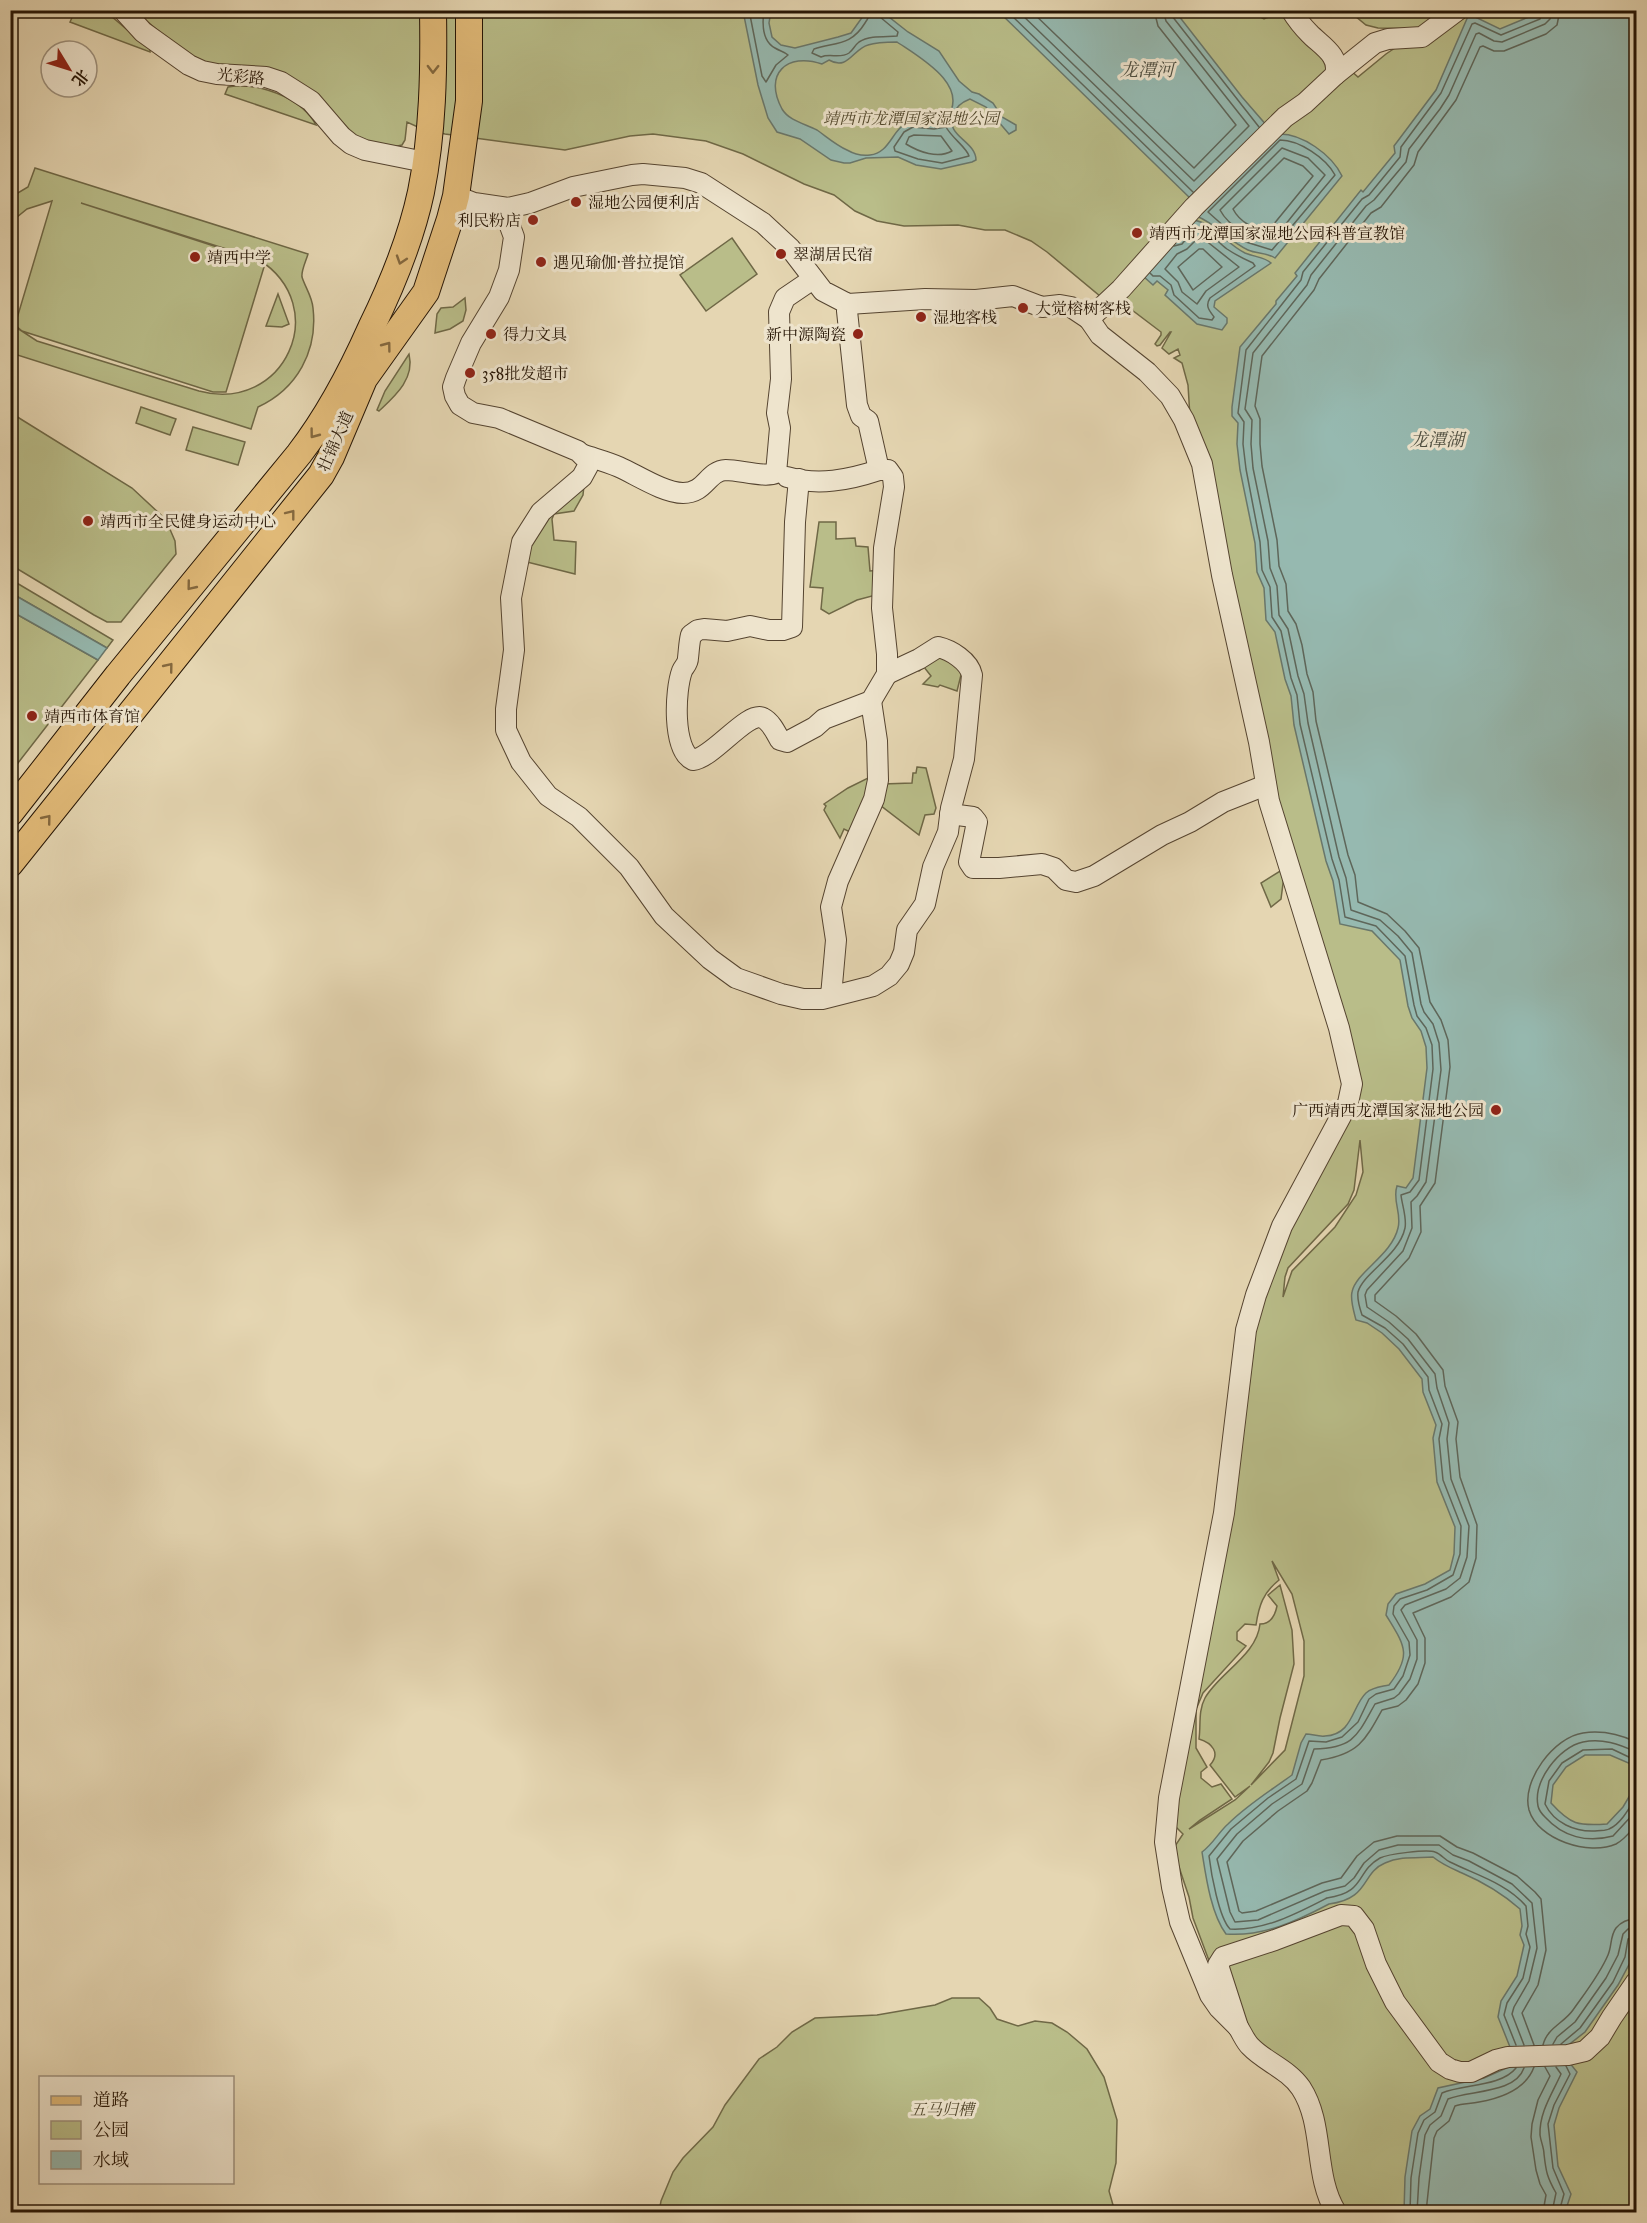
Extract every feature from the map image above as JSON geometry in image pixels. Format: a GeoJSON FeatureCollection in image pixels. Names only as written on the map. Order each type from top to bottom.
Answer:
{"type":"FeatureCollection","features":[{"type":"Feature","properties":{"kind":"main road","name":"壮锦大道"},"geometry":{"type":"LineString","coordinates":[[10,813],[118,675],[320,426],[362,349],[398,268],[420,194],[433,98],[433,10]]}},
{"type":"Feature","properties":{"kind":"main road","name":"壮锦大道"},"geometry":{"type":"LineString","coordinates":[[10,864],[321,475],[331,458],[364,379],[426,292],[456,196],[469,101],[469,10]]}},
{"type":"Feature","properties":{"kind":"street","name":"光彩路"},"geometry":{"type":"LineString","coordinates":[[123,10],[143,32],[189,65],[217,74],[266,77],[281,82],[311,101],[341,136],[351,144],[364,150],[425,162]]}},
{"type":"Feature","properties":{"kind":"street"},"geometry":{"type":"LineString","coordinates":[[1291,10],[1306,30],[1330,52],[1337,69],[1335,75]]}},
{"type":"Feature","properties":{"kind":"street"},"geometry":{"type":"LineString","coordinates":[[1089,319],[1121,289],[1205,196],[1285,117],[1305,103],[1335,75],[1375,43],[1388,39],[1422,37],[1458,10]]}},
{"type":"Feature","properties":{"kind":"street"},"geometry":{"type":"LineString","coordinates":[[456,196],[474,203],[508,208],[530,203],[573,187],[632,175],[685,178],[701,183],[763,222],[790,248],[823,291],[848,304],[925,299],[976,300],[1013,296],[1042,307],[1060,305],[1071,307],[1089,319],[1100,335],[1147,372],[1180,410],[1199,456],[1275,822],[1327,986],[1352,1084],[1348,1103],[1282,1226],[1256,1295],[1246,1330],[1224,1513],[1168,1798],[1165,1842],[1180,1922],[1210,1995],[1219,2008],[1238,2026],[1251,2046],[1289,2075],[1301,2088],[1318,2137],[1327,2198],[1336,2212]]}},
{"type":"Feature","properties":{"kind":"street"},"geometry":{"type":"LineString","coordinates":[[508,208],[507,219],[514,237],[509,270],[499,297],[471,343],[456,378],[453,387],[460,405],[472,413],[493,416],[516,424],[673,492],[683,493],[700,489],[713,474],[722,470],[767,475],[776,473],[800,479],[835,481],[852,479],[879,470],[891,472],[894,487],[884,548],[882,608],[887,674],[871,701],[824,719],[815,727],[787,741],[780,740],[770,724],[758,717],[745,723],[702,758],[690,759],[683,749],[678,722],[677,695],[682,671],[688,662],[690,639],[693,632],[704,629],[727,631],[750,626],[769,630],[789,630],[793,624],[791,607],[800,479]]}},
{"type":"Feature","properties":{"kind":"street"},"geometry":{"type":"LineString","coordinates":[[776,473],[780,428],[777,413],[781,373],[779,312],[785,298],[813,279]]}},
{"type":"Feature","properties":{"kind":"street"},"geometry":{"type":"LineString","coordinates":[[848,304],[857,405],[861,416],[868,421],[879,470]]}},
{"type":"Feature","properties":{"kind":"street"},"geometry":{"type":"LineString","coordinates":[[584,455],[587,460],[585,472],[549,504],[524,537],[512,598],[514,650],[506,709],[506,730],[514,749],[531,776],[548,796],[579,818],[616,854],[637,877],[659,912],[720,967],[747,983],[803,999],[831,996],[873,986],[889,976],[899,964],[909,926],[927,899],[933,867],[948,832],[950,814],[964,759],[972,671],[959,658],[938,647],[920,659],[887,674]]}},
{"type":"Feature","properties":{"kind":"street"},"geometry":{"type":"LineString","coordinates":[[831,996],[836,940],[831,907],[838,881],[874,799],[878,780],[877,741],[871,701]]}},
{"type":"Feature","properties":{"kind":"street"},"geometry":{"type":"LineString","coordinates":[[950,814],[972,818],[977,822],[969,862],[973,868],[1042,864],[1054,868],[1066,880],[1076,882],[1094,876],[1223,802],[1266,785]]}},
{"type":"Feature","properties":{"kind":"street"},"geometry":{"type":"LineString","coordinates":[[1238,2026],[1218,1965],[1219,1960],[1348,1914],[1359,1921],[1364,1929],[1384,1983],[1395,2002],[1439,2062],[1450,2069],[1471,2072],[1508,2057],[1568,2055],[1585,2051],[1593,2045],[1636,1982]]}},
{"type":"Feature","properties":{"kind":"green space","name":"广西靖西龙潭国家湿地公园"},"geometry":{"type":"Polygon","coordinates":[[[1248,10],[1264,19],[1271,16],[1272,11],[1284,11],[1358,77],[1386,54],[1423,29],[1378,28],[1366,25],[1349,11],[1636,11],[1636,2212],[1325,2212],[1310,2113],[1258,2044],[1211,1966],[1193,1918],[1189,1897],[1173,1849],[1183,1834],[1173,1824],[1191,1715],[1196,1713],[1196,1748],[1207,1767],[1201,1772],[1201,1778],[1212,1787],[1221,1784],[1232,1799],[1189,1829],[1235,1800],[1250,1786],[1235,1797],[1210,1765],[1215,1753],[1208,1743],[1199,1739],[1201,1713],[1205,1698],[1211,1689],[1252,1645],[1260,1624],[1267,1623],[1274,1616],[1277,1606],[1268,1595],[1280,1585],[1292,1630],[1294,1664],[1273,1753],[1269,1762],[1251,1785],[1285,1750],[1304,1676],[1304,1641],[1292,1594],[1272,1561],[1279,1580],[1263,1600],[1256,1625],[1245,1624],[1237,1632],[1237,1640],[1246,1646],[1203,1693],[1197,1707],[1192,1708],[1244,1427],[1256,1328],[1265,1293],[1282,1247],[1354,1107],[1314,952],[1190,417],[1188,385],[1182,363],[1174,358],[1180,355],[1178,349],[1169,354],[1162,348],[1171,332],[1157,346],[1155,344],[1161,332],[1120,301],[1100,296],[1031,241],[1005,230],[985,230],[958,225],[904,226],[877,221],[855,211],[834,195],[804,184],[743,154],[706,141],[653,134],[630,136],[565,150],[445,134],[420,128],[407,122],[405,140],[402,145],[385,146],[372,143],[355,136],[313,91],[212,65],[182,51],[135,11],[1248,10]],[[1360,1140],[1354,1190],[1348,1204],[1288,1268],[1283,1297],[1292,1271],[1335,1227],[1356,1195],[1363,1172],[1360,1140]]]}},
{"type":"Feature","properties":{"kind":"green space"},"geometry":{"type":"Polygon","coordinates":[[[75,11],[105,11],[150,49],[150,52],[70,22],[75,11]]]}},
{"type":"Feature","properties":{"kind":"green space"},"geometry":{"type":"Polygon","coordinates":[[[242,85],[284,96],[302,108],[316,125],[225,94],[228,87],[242,85]]]}},
{"type":"Feature","properties":{"kind":"green space"},"geometry":{"type":"Polygon","coordinates":[[[35,168],[308,254],[302,275],[313,308],[314,324],[308,353],[302,367],[284,390],[258,407],[251,429],[11,353],[11,324],[37,341],[199,391],[229,394],[255,387],[275,372],[289,352],[295,328],[293,303],[281,279],[258,259],[81,203],[251,258],[264,267],[226,392],[213,392],[22,331],[15,325],[52,201],[27,209],[11,222],[11,197],[28,187],[35,168]]]}},
{"type":"Feature","properties":{"kind":"green space"},"geometry":{"type":"Polygon","coordinates":[[[732,238],[757,274],[706,311],[680,275],[732,238]]]}},
{"type":"Feature","properties":{"kind":"green space"},"geometry":{"type":"Polygon","coordinates":[[[278,294],[289,324],[282,327],[266,326],[278,294]]]}},
{"type":"Feature","properties":{"kind":"green space"},"geometry":{"type":"Polygon","coordinates":[[[465,298],[466,310],[463,321],[450,329],[435,333],[437,314],[441,308],[453,307],[465,298]]]}},
{"type":"Feature","properties":{"kind":"green space"},"geometry":{"type":"Polygon","coordinates":[[[409,354],[409,371],[402,386],[379,411],[377,410],[385,391],[409,354]]]}},
{"type":"Feature","properties":{"kind":"green space"},"geometry":{"type":"Polygon","coordinates":[[[141,407],[176,419],[170,435],[136,423],[141,407]]]}},
{"type":"Feature","properties":{"kind":"green space","name":"靖西市全民健身运动中心"},"geometry":{"type":"Polygon","coordinates":[[[11,413],[132,488],[161,515],[169,527],[175,541],[176,554],[121,622],[107,622],[11,565],[11,413]]]}},
{"type":"Feature","properties":{"kind":"green space"},"geometry":{"type":"Polygon","coordinates":[[[193,427],[245,442],[238,465],[186,450],[193,427]]]}},
{"type":"Feature","properties":{"kind":"green space"},"geometry":{"type":"Polygon","coordinates":[[[584,485],[583,495],[574,511],[554,514],[552,519],[554,540],[576,542],[575,574],[523,561],[538,528],[584,485]]]}},
{"type":"Feature","properties":{"kind":"green space"},"geometry":{"type":"Polygon","coordinates":[[[819,522],[836,522],[836,539],[855,538],[856,546],[868,547],[870,571],[881,570],[876,595],[857,600],[829,614],[821,609],[823,588],[810,587],[819,522]]]}},
{"type":"Feature","properties":{"kind":"green space"},"geometry":{"type":"Polygon","coordinates":[[[10,579],[113,640],[107,648],[11,593],[10,579]]]}},
{"type":"Feature","properties":{"kind":"green space","name":"靖西市体育馆"},"geometry":{"type":"Polygon","coordinates":[[[11,611],[98,660],[11,772],[11,611]]]}},
{"type":"Feature","properties":{"kind":"green space"},"geometry":{"type":"Polygon","coordinates":[[[937,652],[962,671],[957,691],[940,685],[938,687],[923,684],[931,676],[924,667],[919,671],[913,663],[937,652]]]}},
{"type":"Feature","properties":{"kind":"green space"},"geometry":{"type":"Polygon","coordinates":[[[917,767],[926,768],[936,808],[934,814],[925,815],[919,835],[880,805],[884,800],[883,784],[912,783],[913,773],[916,773],[917,767]]]}},
{"type":"Feature","properties":{"kind":"green space"},"geometry":{"type":"Polygon","coordinates":[[[868,778],[870,779],[854,834],[844,829],[840,838],[824,810],[826,806],[824,804],[868,778]]]}},
{"type":"Feature","properties":{"kind":"green space"},"geometry":{"type":"Polygon","coordinates":[[[1285,868],[1281,899],[1271,907],[1261,883],[1285,868]]]}},
{"type":"Feature","properties":{"kind":"green space","name":"五马归槽"},"geometry":{"type":"Polygon","coordinates":[[[952,1998],[979,1998],[990,2008],[997,2019],[1018,2026],[1035,2021],[1052,2023],[1087,2049],[1104,2077],[1117,2120],[1116,2163],[1109,2191],[1115,2212],[659,2212],[673,2172],[683,2158],[713,2127],[725,2105],[759,2059],[777,2047],[792,2032],[815,2018],[877,2015],[935,2005],[952,1998]]]}},
{"type":"Feature","properties":{"kind":"water"},"geometry":{"type":"Polygon","coordinates":[[[743,11],[771,11],[769,23],[772,37],[781,45],[795,48],[851,33],[866,12],[879,11],[939,51],[959,81],[972,92],[993,103],[1002,117],[1016,125],[1016,130],[1009,134],[986,107],[970,99],[958,107],[952,122],[953,128],[975,153],[976,160],[941,169],[916,165],[898,157],[866,158],[844,163],[831,160],[800,139],[777,132],[768,118],[758,85],[743,11]],[[897,42],[871,44],[863,47],[841,63],[829,60],[822,64],[798,61],[789,64],[777,76],[775,86],[782,109],[793,119],[817,130],[835,143],[856,154],[864,155],[883,150],[899,129],[910,122],[932,122],[946,119],[952,107],[952,95],[948,84],[929,64],[897,42]]]}},
{"type":"Feature","properties":{"kind":"water","name":"龙潭河"},"geometry":{"type":"Polygon","coordinates":[[[998,11],[1175,11],[1268,127],[1192,200],[998,11]]]}},
{"type":"Feature","properties":{"kind":"water","name":"龙潭湖"},"geometry":{"type":"Polygon","coordinates":[[[1543,11],[1636,11],[1636,1780],[1631,1764],[1610,1755],[1585,1755],[1566,1767],[1553,1785],[1551,1803],[1570,1820],[1589,1825],[1607,1824],[1623,1807],[1636,1785],[1636,1935],[1632,1959],[1618,1985],[1585,2032],[1566,2047],[1565,2057],[1577,2072],[1559,2108],[1554,2125],[1558,2166],[1571,2194],[1565,2212],[1404,2212],[1405,2177],[1412,2131],[1420,2116],[1430,2109],[1438,2088],[1484,2078],[1511,2066],[1514,2057],[1498,2017],[1501,2001],[1517,1976],[1524,1945],[1520,1935],[1522,1926],[1520,1909],[1478,1880],[1433,1857],[1397,1859],[1377,1867],[1352,1897],[1329,1904],[1292,1922],[1266,1930],[1226,1934],[1213,1906],[1202,1852],[1235,1817],[1292,1775],[1301,1743],[1306,1734],[1325,1736],[1341,1731],[1366,1693],[1374,1688],[1389,1685],[1401,1665],[1403,1650],[1386,1615],[1388,1604],[1396,1594],[1425,1584],[1450,1570],[1454,1554],[1455,1527],[1437,1482],[1433,1438],[1436,1425],[1423,1392],[1422,1379],[1399,1349],[1382,1333],[1367,1323],[1356,1320],[1352,1306],[1352,1292],[1355,1285],[1389,1247],[1398,1228],[1397,1186],[1406,1188],[1413,1178],[1427,1068],[1426,1047],[1421,1031],[1412,1018],[1408,1006],[1400,960],[1372,931],[1340,924],[1333,881],[1326,861],[1294,725],[1291,696],[1275,632],[1266,620],[1264,588],[1257,572],[1255,543],[1240,470],[1237,444],[1238,423],[1232,416],[1232,407],[1240,347],[1276,304],[1276,301],[1297,276],[1295,273],[1361,190],[1363,192],[1395,153],[1394,146],[1436,90],[1469,14],[1500,29],[1543,11]]]}},
{"type":"Feature","properties":{"kind":"water"},"geometry":{"type":"Polygon","coordinates":[[[1278,134],[1306,141],[1324,153],[1342,176],[1275,258],[1241,246],[1210,223],[1196,216],[1278,134]]]}},
{"type":"Feature","properties":{"kind":"water"},"geometry":{"type":"Polygon","coordinates":[[[1194,220],[1208,226],[1245,253],[1266,259],[1271,263],[1215,301],[1214,307],[1227,318],[1227,323],[1222,330],[1197,324],[1165,295],[1168,290],[1157,281],[1153,285],[1143,276],[1194,220]]]}},
{"type":"Feature","properties":{"kind":"water"},"geometry":{"type":"Polygon","coordinates":[[[11,593],[107,648],[98,660],[11,611],[11,593]]]}},
{"type":"Feature","properties":{"kind":"place","name":"湿地公园便利店"},"geometry":{"type":"Point","coordinates":[576,202]}},
{"type":"Feature","properties":{"kind":"place","name":"利民粉店"},"geometry":{"type":"Point","coordinates":[533,220]}},
{"type":"Feature","properties":{"kind":"place","name":"靖西市龙潭国家湿地公园科普宣教馆"},"geometry":{"type":"Point","coordinates":[1137,233]}},
{"type":"Feature","properties":{"kind":"place","name":"翠湖居民宿"},"geometry":{"type":"Point","coordinates":[781,254]}},
{"type":"Feature","properties":{"kind":"place","name":"靖西中学"},"geometry":{"type":"Point","coordinates":[195,257]}},
{"type":"Feature","properties":{"kind":"place","name":"遇见瑜伽·普拉提馆"},"geometry":{"type":"Point","coordinates":[541,262]}},
{"type":"Feature","properties":{"kind":"place","name":"大觉榕树客栈"},"geometry":{"type":"Point","coordinates":[1023,308]}},
{"type":"Feature","properties":{"kind":"place","name":"湿地客栈"},"geometry":{"type":"Point","coordinates":[921,317]}},
{"type":"Feature","properties":{"kind":"place","name":"得力文具"},"geometry":{"type":"Point","coordinates":[491,334]}},
{"type":"Feature","properties":{"kind":"place","name":"新中源陶瓷"},"geometry":{"type":"Point","coordinates":[858,334]}},
{"type":"Feature","properties":{"kind":"place","name":"358批发超市"},"geometry":{"type":"Point","coordinates":[470,373]}},
{"type":"Feature","properties":{"kind":"place","name":"靖西市全民健身运动中心"},"geometry":{"type":"Point","coordinates":[88,521]}},
{"type":"Feature","properties":{"kind":"place","name":"靖西市体育馆"},"geometry":{"type":"Point","coordinates":[32,716]}},
{"type":"Feature","properties":{"kind":"place","name":"广西靖西龙潭国家湿地公园"},"geometry":{"type":"Point","coordinates":[1496,1110]}},
{"type":"Feature","properties":{"kind":"park label","name":"靖西市龙潭国家湿地公园"},"geometry":{"type":"Point","coordinates":[911,118]}}]}
